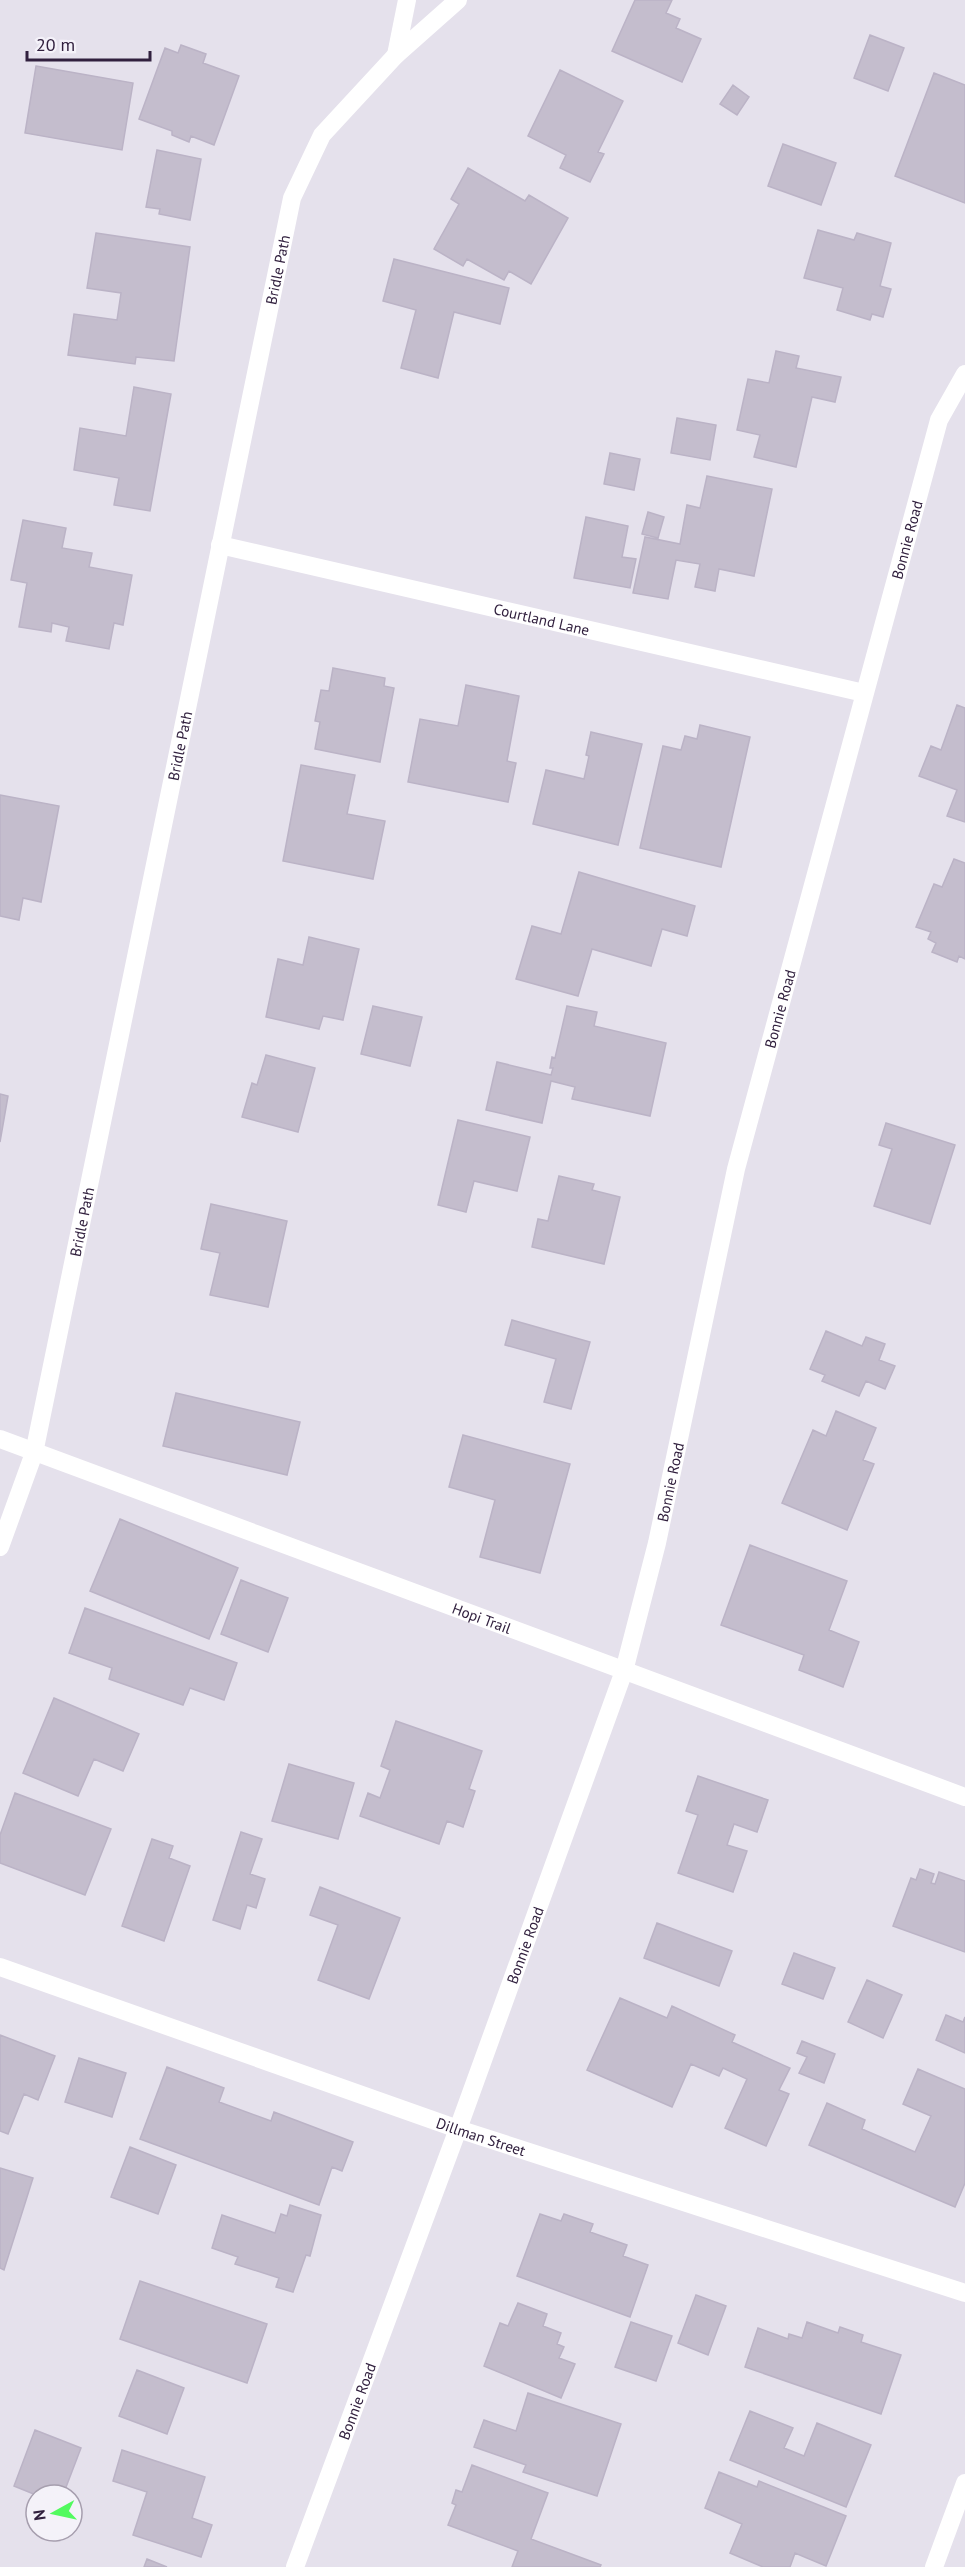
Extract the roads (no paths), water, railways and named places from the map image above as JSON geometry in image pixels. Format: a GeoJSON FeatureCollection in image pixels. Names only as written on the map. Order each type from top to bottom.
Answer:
{"type":"FeatureCollection","features":[{"type":"Feature","properties":{"kind":"street"},"geometry":{"type":"LineString","coordinates":[[396,55],[406,0]]}},
{"type":"Feature","properties":{"kind":"street","name":"Bridle Path"},"geometry":{"type":"LineString","coordinates":[[0,1547],[34,1453],[292,198],[322,135],[396,55],[458,0]]}},
{"type":"Feature","properties":{"kind":"street","name":"Bonnie Road"},"geometry":{"type":"LineString","coordinates":[[295,2567],[458,2129],[624,1671],[657,1543],[736,1169],[939,420],[965,374]]}},
{"type":"Feature","properties":{"kind":"street","name":"Courtland Lane"},"geometry":{"type":"LineString","coordinates":[[220,545],[864,693]]}},
{"type":"Feature","properties":{"kind":"street","name":"Hopi Trail"},"geometry":{"type":"LineString","coordinates":[[0,1439],[965,1797]]}},
{"type":"Feature","properties":{"kind":"street","name":"Dillman Street"},"geometry":{"type":"LineString","coordinates":[[0,1967],[458,2129],[965,2293]]}},
{"type":"Feature","properties":{"kind":"street"},"geometry":{"type":"LineString","coordinates":[[934,2567],[965,2483]]}}]}
